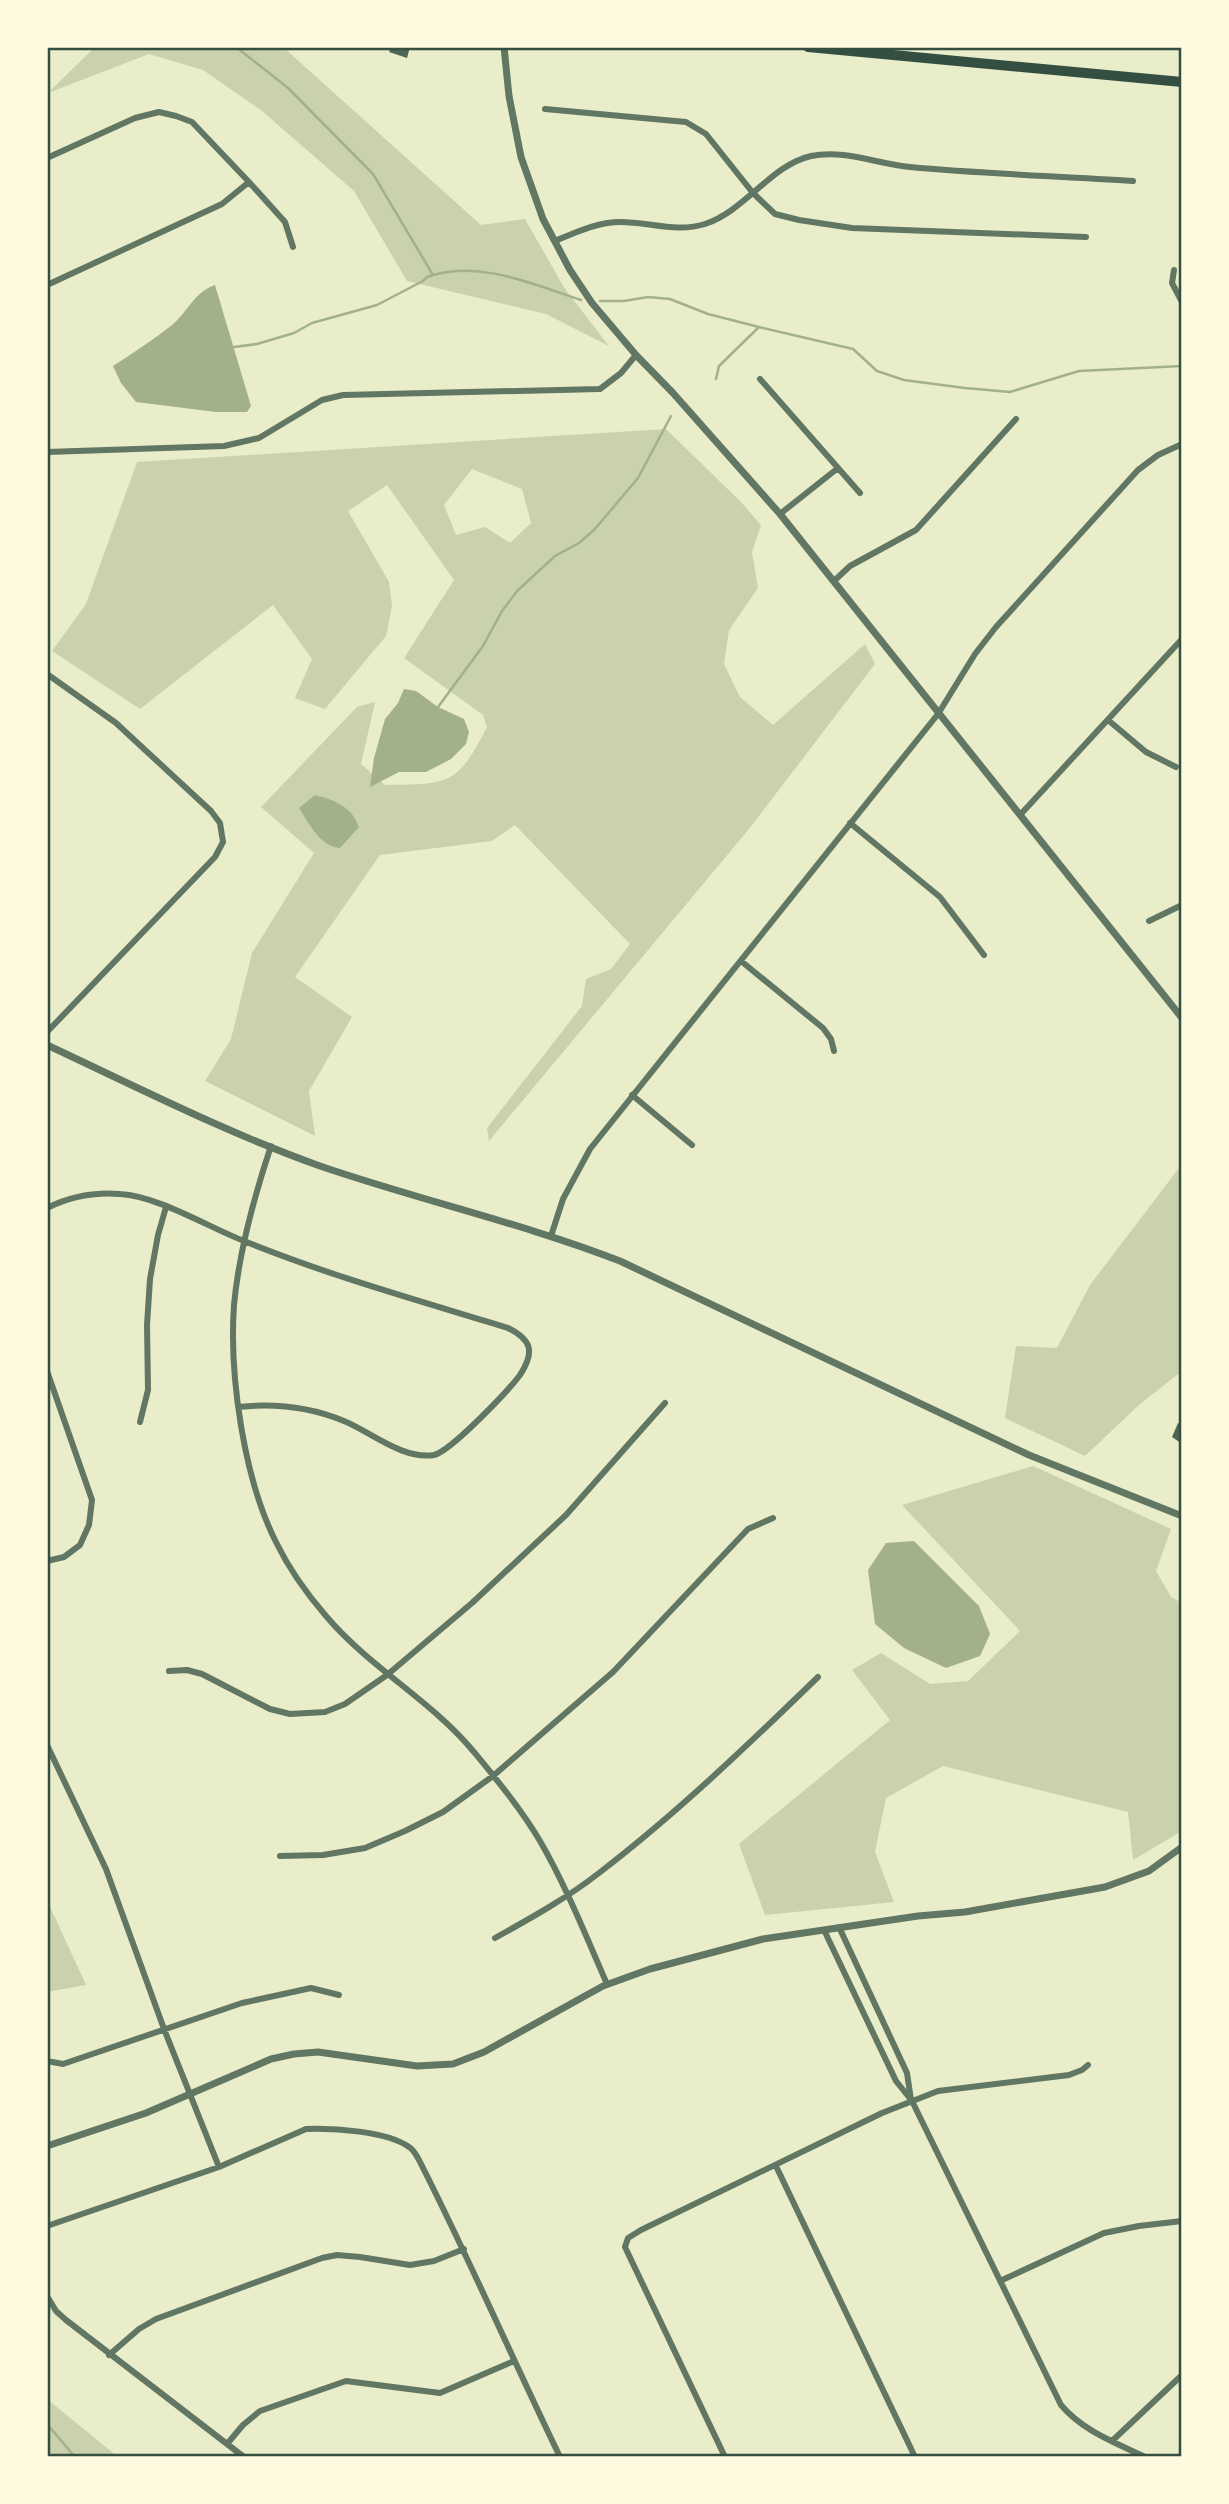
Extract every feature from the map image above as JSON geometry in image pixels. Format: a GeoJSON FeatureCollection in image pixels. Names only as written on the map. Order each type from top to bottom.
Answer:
{"type":"FeatureCollection","features":[{"type":"Feature","properties":{"kind":"highway"},"geometry":{"type":"LineString","coordinates":[[808,47],[1182,82]]}},
{"type":"Feature","properties":{"kind":"street"},"geometry":{"type":"LineString","coordinates":[[505,47],[509,96],[520,157],[543,219],[588,297],[636,355],[780,514],[1182,1018]]}},
{"type":"Feature","properties":{"kind":"street"},"geometry":{"type":"LineString","coordinates":[[545,109],[686,122],[699,128],[715,143],[753,193],[775,214],[799,220],[852,228],[1086,237]]}},
{"type":"Feature","properties":{"kind":"street"},"geometry":{"type":"LineString","coordinates":[[47,158],[135,118],[159,112],[192,122],[285,222],[293,247]]}},
{"type":"Feature","properties":{"kind":"street"},"geometry":{"type":"LineString","coordinates":[[555,241],[593,225],[620,222],[681,229],[704,225],[728,214],[795,161],[812,156],[833,154],[909,167],[1133,181]]}},
{"type":"Feature","properties":{"kind":"street"},"geometry":{"type":"LineString","coordinates":[[47,285],[222,204],[249,181]]}},
{"type":"Feature","properties":{"kind":"street"},"geometry":{"type":"LineString","coordinates":[[1174,270],[1172,283],[1182,302]]}},
{"type":"Feature","properties":{"kind":"street"},"geometry":{"type":"LineString","coordinates":[[47,452],[224,446],[259,438],[322,400],[343,395],[600,388],[621,373],[636,355]]}},
{"type":"Feature","properties":{"kind":"street"},"geometry":{"type":"LineString","coordinates":[[760,379],[860,493]]}},
{"type":"Feature","properties":{"kind":"street"},"geometry":{"type":"LineString","coordinates":[[834,581],[850,566],[916,530],[1016,419]]}},
{"type":"Feature","properties":{"kind":"street"},"geometry":{"type":"LineString","coordinates":[[551,1236],[563,1199],[579,1165],[632,1095],[938,714],[975,654],[996,627],[1148,462],[1182,444]]}},
{"type":"Feature","properties":{"kind":"street"},"geometry":{"type":"LineString","coordinates":[[780,514],[838,468]]}},
{"type":"Feature","properties":{"kind":"street"},"geometry":{"type":"LineString","coordinates":[[1021,814],[1182,639]]}},
{"type":"Feature","properties":{"kind":"street"},"geometry":{"type":"LineString","coordinates":[[47,674],[116,723],[211,811],[220,823],[223,842],[215,857],[47,1032]]}},
{"type":"Feature","properties":{"kind":"street"},"geometry":{"type":"LineString","coordinates":[[1108,720],[1146,752],[1176,767]]}},
{"type":"Feature","properties":{"kind":"street"},"geometry":{"type":"LineString","coordinates":[[850,823],[940,897],[984,955]]}},
{"type":"Feature","properties":{"kind":"street"},"geometry":{"type":"LineString","coordinates":[[1149,921],[1182,905]]}},
{"type":"Feature","properties":{"kind":"street"},"geometry":{"type":"LineString","coordinates":[[741,961],[823,1028],[831,1039],[834,1051]]}},
{"type":"Feature","properties":{"kind":"street"},"geometry":{"type":"LineString","coordinates":[[47,1045],[271,1146],[382,1187],[590,1249],[649,1274],[1029,1455],[1182,1516]]}},
{"type":"Feature","properties":{"kind":"street"},"geometry":{"type":"LineString","coordinates":[[632,1095],[692,1145]]}},
{"type":"Feature","properties":{"kind":"street"},"geometry":{"type":"LineString","coordinates":[[271,1146],[244,1241],[234,1305],[234,1351],[239,1407],[253,1485],[275,1542],[300,1583],[327,1617],[356,1648],[446,1722],[493,1776],[538,1838],[607,1984]]}},
{"type":"Feature","properties":{"kind":"street"},"geometry":{"type":"LineString","coordinates":[[47,1208],[85,1195],[120,1194],[146,1199],[244,1241],[323,1270],[508,1328],[522,1335],[529,1345],[529,1355],[518,1378],[460,1438],[436,1455],[422,1455],[400,1449],[345,1421],[299,1408],[255,1405],[239,1407]]}},
{"type":"Feature","properties":{"kind":"street"},"geometry":{"type":"LineString","coordinates":[[141,1422],[148,1390],[147,1325],[150,1279],[166,1207]]}},
{"type":"Feature","properties":{"kind":"street"},"geometry":{"type":"LineString","coordinates":[[47,1371],[92,1500],[89,1525],[80,1545],[64,1557],[47,1561]]}},
{"type":"Feature","properties":{"kind":"street"},"geometry":{"type":"LineString","coordinates":[[169,1671],[187,1670],[202,1674],[270,1709],[290,1714],[325,1712],[345,1704],[387,1675],[472,1603],[566,1515],[665,1403]]}},
{"type":"Feature","properties":{"kind":"street"},"geometry":{"type":"LineString","coordinates":[[280,1856],[323,1855],[365,1848],[443,1812],[493,1776],[613,1672],[748,1529],[773,1517]]}},
{"type":"Feature","properties":{"kind":"street"},"geometry":{"type":"LineString","coordinates":[[495,1938],[598,1874],[723,1769],[818,1677]]}},
{"type":"Feature","properties":{"kind":"street"},"geometry":{"type":"LineString","coordinates":[[47,1745],[106,1870],[164,2029],[219,2167]]}},
{"type":"Feature","properties":{"kind":"street"},"geometry":{"type":"LineString","coordinates":[[47,2146],[146,2113],[261,2063],[301,2053],[332,2054],[417,2066],[453,2064],[484,2052],[580,1997],[650,1969],[763,1939],[918,1916],[965,1912],[1105,1887],[1149,1871],[1182,1847]]}},
{"type":"Feature","properties":{"kind":"street"},"geometry":{"type":"LineString","coordinates":[[839,1927],[908,2073],[912,2101]]}},
{"type":"Feature","properties":{"kind":"street"},"geometry":{"type":"LineString","coordinates":[[824,1930],[896,2081],[912,2101],[1061,2405],[1083,2427],[1145,2457]]}},
{"type":"Feature","properties":{"kind":"street"},"geometry":{"type":"LineString","coordinates":[[47,2062],[63,2064],[242,2003],[311,1988],[339,1995]]}},
{"type":"Feature","properties":{"kind":"street"},"geometry":{"type":"LineString","coordinates":[[725,2457],[625,2247],[625,2241],[641,2230],[882,2113],[938,2091],[1069,2075],[1088,2065]]}},
{"type":"Feature","properties":{"kind":"street"},"geometry":{"type":"LineString","coordinates":[[47,2227],[219,2167],[306,2129],[391,2138],[412,2149],[464,2249],[560,2457]]}},
{"type":"Feature","properties":{"kind":"street"},"geometry":{"type":"LineString","coordinates":[[776,2166],[915,2457]]}},
{"type":"Feature","properties":{"kind":"street"},"geometry":{"type":"LineString","coordinates":[[1000,2281],[1104,2233],[1182,2221]]}},
{"type":"Feature","properties":{"kind":"street"},"geometry":{"type":"LineString","coordinates":[[109,2355],[139,2329],[156,2319],[322,2258],[337,2255],[410,2265],[422,2264],[464,2249]]}},
{"type":"Feature","properties":{"kind":"street"},"geometry":{"type":"LineString","coordinates":[[47,2296],[56,2312],[244,2457]]}},
{"type":"Feature","properties":{"kind":"street"},"geometry":{"type":"LineString","coordinates":[[227,2444],[243,2425],[260,2411],[346,2381],[440,2393],[514,2361]]}},
{"type":"Feature","properties":{"kind":"street"},"geometry":{"type":"LineString","coordinates":[[1112,2441],[1182,2375]]}},
{"type":"Feature","properties":{"kind":"shaded area"},"geometry":{"type":"Polygon","coordinates":[[[95,47],[283,47],[481,225],[525,219],[565,289],[609,346],[546,314],[407,281],[354,191],[262,111],[203,70],[149,54],[48,93],[95,47]]]}},
{"type":"Feature","properties":{"kind":"shaded area"},"geometry":{"type":"Polygon","coordinates":[[[215,285],[251,406],[247,412],[216,412],[136,402],[121,383],[113,366],[172,325],[196,297],[215,285]]]}},
{"type":"Feature","properties":{"kind":"shaded area"},"geometry":{"type":"Polygon","coordinates":[[[666,429],[761,525],[752,552],[758,588],[729,630],[724,664],[740,697],[773,725],[865,644],[875,664],[749,829],[489,1141],[487,1128],[582,1006],[586,979],[611,969],[630,944],[515,825],[492,841],[380,855],[295,977],[352,1017],[309,1091],[315,1136],[205,1081],[231,1039],[252,953],[314,853],[261,807],[357,707],[375,702],[361,764],[385,785],[437,782],[449,778],[467,761],[487,727],[483,715],[404,658],[454,580],[387,485],[348,511],[389,582],[392,606],[386,636],[325,709],[295,698],[312,659],[273,605],[140,709],[52,651],[86,604],[137,462],[666,429]],[[472,469],[444,505],[456,535],[485,527],[510,543],[531,523],[522,489],[472,469]]]}},
{"type":"Feature","properties":{"kind":"shaded area"},"geometry":{"type":"Polygon","coordinates":[[[404,689],[416,691],[438,707],[464,719],[469,732],[466,744],[451,759],[426,772],[399,772],[370,787],[374,758],[385,719],[398,703],[404,689]]]}},
{"type":"Feature","properties":{"kind":"shaded area"},"geometry":{"type":"Polygon","coordinates":[[[315,795],[342,805],[356,820],[359,827],[340,848],[321,839],[299,808],[315,795]]]}},
{"type":"Feature","properties":{"kind":"shaded area"},"geometry":{"type":"Polygon","coordinates":[[[1182,1164],[1182,1371],[1140,1404],[1085,1456],[1005,1418],[1016,1346],[1057,1348],[1090,1285],[1182,1164]]]}},
{"type":"Feature","properties":{"kind":"shaded area"},"geometry":{"type":"Polygon","coordinates":[[[1033,1466],[1171,1529],[1156,1571],[1171,1597],[1182,1603],[1182,1831],[1133,1860],[1128,1812],[943,1766],[886,1798],[875,1852],[894,1902],[765,1915],[739,1844],[890,1720],[852,1670],[881,1653],[930,1684],[968,1681],[1020,1631],[902,1505],[1033,1466]]]}},
{"type":"Feature","properties":{"kind":"shaded area"},"geometry":{"type":"Polygon","coordinates":[[[914,1541],[979,1606],[990,1634],[980,1656],[946,1668],[904,1648],[875,1624],[868,1570],[886,1543],[914,1541]]]}},
{"type":"Feature","properties":{"kind":"shaded area"},"geometry":{"type":"Polygon","coordinates":[[[47,1900],[86,1985],[47,1992],[47,1900]]]}},
{"type":"Feature","properties":{"kind":"shaded area"},"geometry":{"type":"Polygon","coordinates":[[[47,2399],[118,2457],[47,2457],[47,2399]]]}},
{"type":"Feature","properties":{"kind":"building"},"geometry":{"type":"Polygon","coordinates":[[[391,47],[410,47],[407,58],[389,52],[391,47]]]}},
{"type":"Feature","properties":{"kind":"building"},"geometry":{"type":"Polygon","coordinates":[[[1178,1423],[1182,1424],[1182,1444],[1172,1437],[1178,1423]]]}},
{"type":"Feature","properties":{"kind":"waterway"},"geometry":{"type":"LineString","coordinates":[[236,47],[288,88],[373,174],[433,275]]}},
{"type":"Feature","properties":{"kind":"waterway"},"geometry":{"type":"LineString","coordinates":[[234,347],[257,344],[294,333],[312,323],[377,305],[427,277],[446,272],[485,272],[505,276],[581,300]]}},
{"type":"Feature","properties":{"kind":"waterway"},"geometry":{"type":"LineString","coordinates":[[600,301],[648,297],[670,299],[708,314],[853,349],[877,371],[904,380],[965,388],[1010,392],[1079,371],[1182,366]]}},
{"type":"Feature","properties":{"kind":"waterway"},"geometry":{"type":"LineString","coordinates":[[716,379],[719,366],[759,327]]}},
{"type":"Feature","properties":{"kind":"waterway"},"geometry":{"type":"LineString","coordinates":[[438,707],[483,646],[502,611],[517,591],[555,556],[579,543],[595,529],[638,478],[671,416]]}},
{"type":"Feature","properties":{"kind":"waterway"},"geometry":{"type":"LineString","coordinates":[[47,2424],[75,2457]]}}]}
